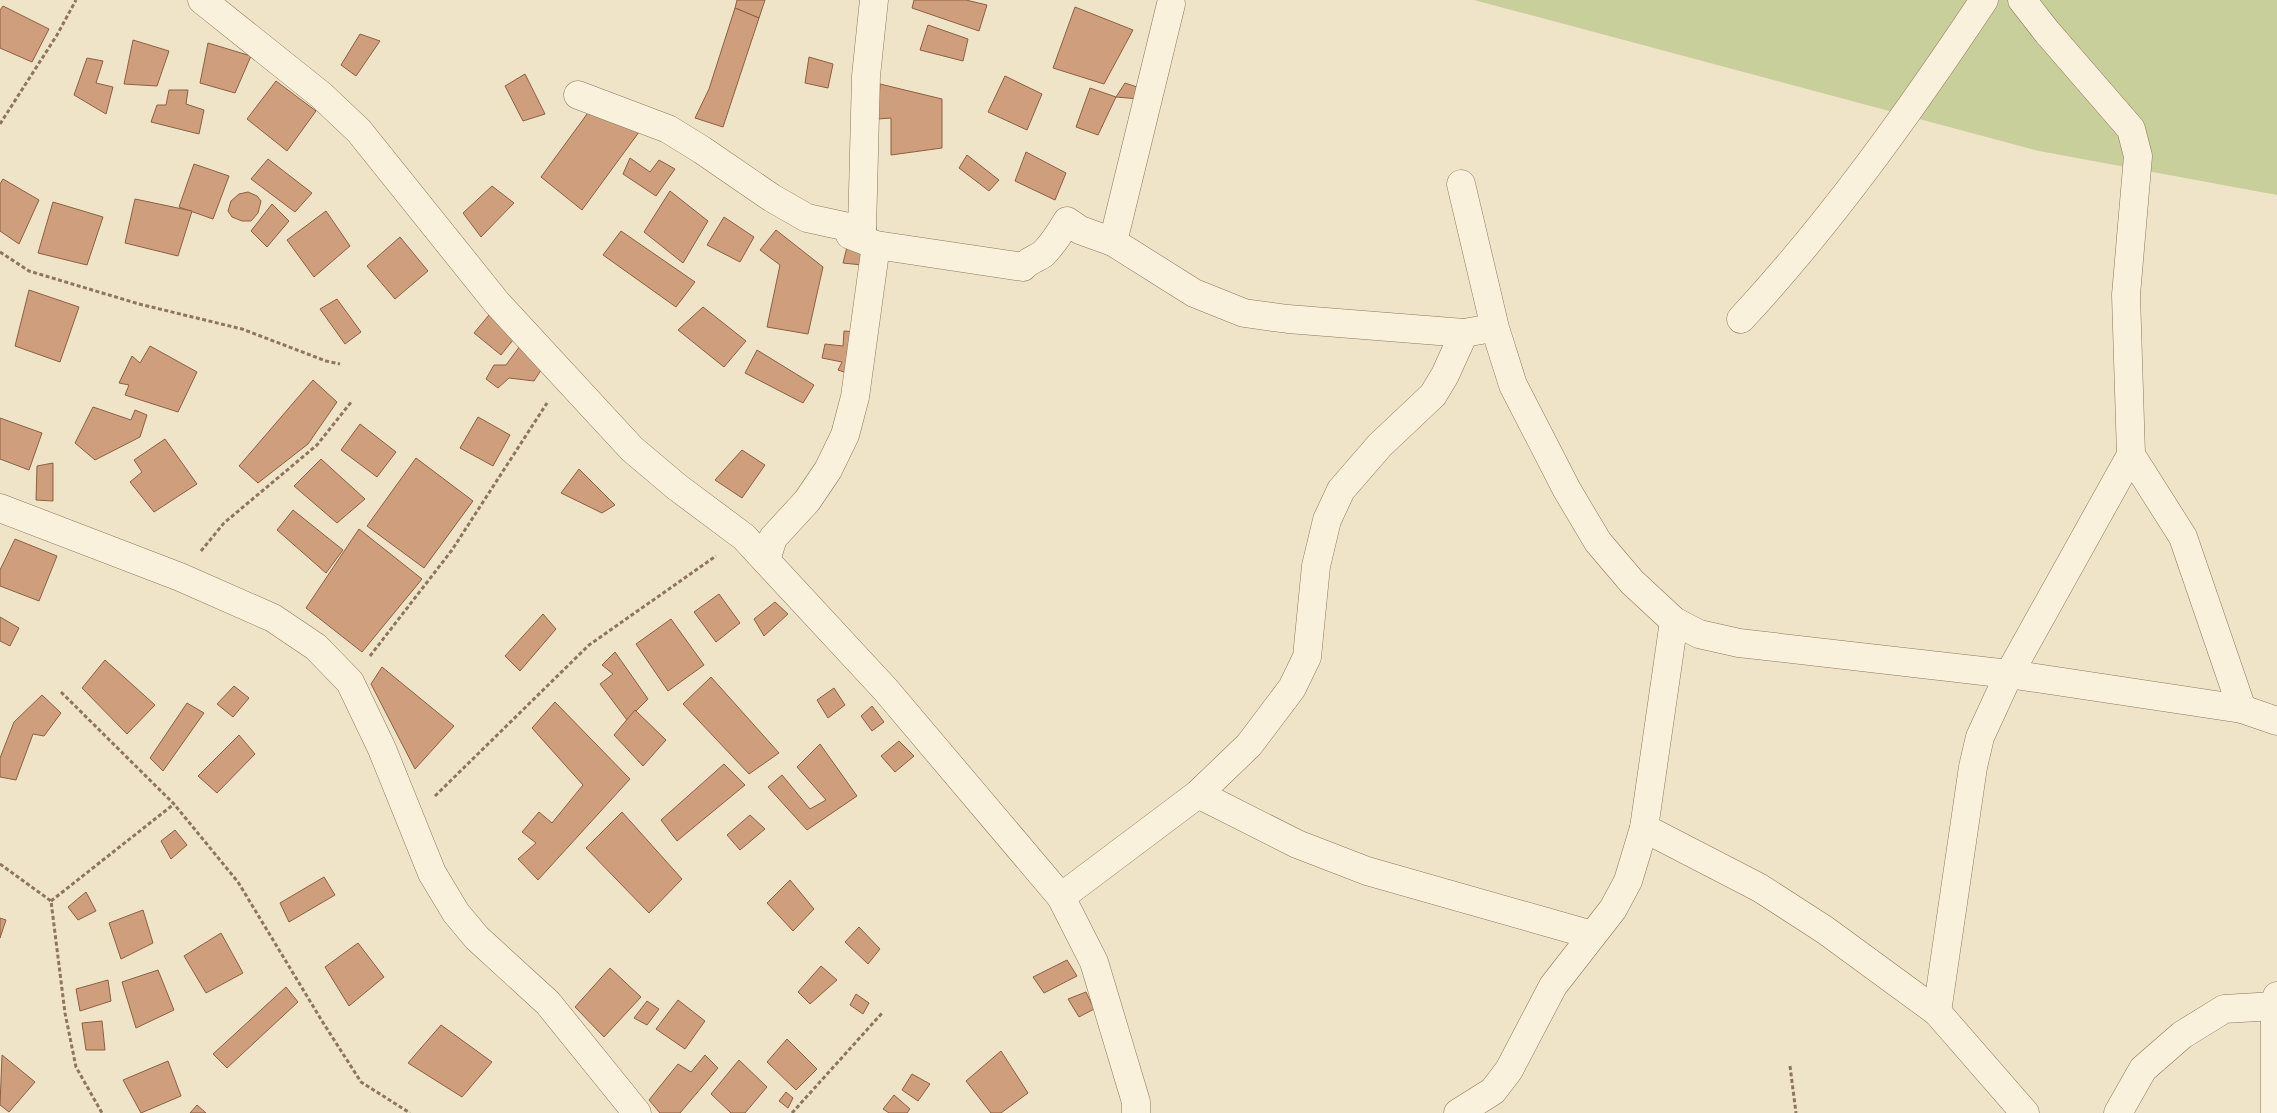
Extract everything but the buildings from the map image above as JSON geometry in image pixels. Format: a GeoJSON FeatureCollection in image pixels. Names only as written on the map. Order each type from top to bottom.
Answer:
{"type":"FeatureCollection","features":[{"type":"Feature","properties":{"kind":"street"},"geometry":{"type":"LineString","coordinates":[[202,0],[321,95],[359,131],[496,303],[632,449],[744,537],[885,689],[1061,897],[1094,962],[1141,1109]]}},
{"type":"Feature","properties":{"kind":"street"},"geometry":{"type":"LineString","coordinates":[[766,560],[773,538],[807,501],[828,470],[845,435],[855,397],[869,238],[866,76],[874,0]]}},
{"type":"Feature","properties":{"kind":"street"},"geometry":{"type":"LineString","coordinates":[[1741,319],[1784,273],[1841,201],[1934,75],[1984,0]]}},
{"type":"Feature","properties":{"kind":"street"},"geometry":{"type":"LineString","coordinates":[[2022,0],[2047,32],[2131,129],[2138,156],[2126,295],[2131,455],[2183,536],[2242,709]]}},
{"type":"Feature","properties":{"kind":"street"},"geometry":{"type":"LineString","coordinates":[[1113,242],[1172,4]]}},
{"type":"Feature","properties":{"kind":"street"},"geometry":{"type":"LineString","coordinates":[[578,96],[668,129],[772,198],[807,218],[869,238],[1014,267],[1022,266],[1030,259],[1041,256],[1056,239],[1067,221],[1080,230],[1113,242],[1194,293],[1244,313],[1288,319],[1464,332],[1495,328]]}},
{"type":"Feature","properties":{"kind":"street"},"geometry":{"type":"LineString","coordinates":[[1461,184],[1495,328],[1513,385],[1567,490],[1598,542],[1632,582],[1674,621],[1699,634],[1739,643],[2009,674],[2242,709],[2277,721]]}},
{"type":"Feature","properties":{"kind":"street"},"geometry":{"type":"LineString","coordinates":[[1061,897],[1198,794],[1249,745],[1292,688],[1307,658],[1316,566],[1327,520],[1341,490],[1380,445],[1433,395],[1445,375],[1464,332]]}},
{"type":"Feature","properties":{"kind":"street"},"geometry":{"type":"LineString","coordinates":[[1937,1012],[1973,767],[1980,737],[2009,674],[2131,455]]}},
{"type":"Feature","properties":{"kind":"street"},"geometry":{"type":"LineString","coordinates":[[0,508],[180,577],[272,618],[316,647],[350,682],[382,749],[432,873],[456,913],[477,938],[548,1003],[637,1113]]}},
{"type":"Feature","properties":{"kind":"street"},"geometry":{"type":"LineString","coordinates":[[1458,1113],[1493,1091],[1510,1070],[1553,986],[1613,909],[1628,880],[1644,828],[1674,621]]}},
{"type":"Feature","properties":{"kind":"street"},"geometry":{"type":"LineString","coordinates":[[1198,794],[1297,844],[1368,871],[1592,935]]}},
{"type":"Feature","properties":{"kind":"street"},"geometry":{"type":"LineString","coordinates":[[1644,828],[1760,888],[1825,930],[1937,1012],[2025,1113]]}},
{"type":"Feature","properties":{"kind":"street"},"geometry":{"type":"LineString","coordinates":[[2118,1113],[2143,1069],[2182,1035],[2224,1009],[2276,1001],[2275,1113]]}},
{"type":"Feature","properties":{"kind":"path"},"geometry":{"type":"LineString","coordinates":[[0,124],[57,36],[76,0]]}},
{"type":"Feature","properties":{"kind":"path"},"geometry":{"type":"LineString","coordinates":[[0,252],[29,271],[139,304],[242,328],[326,362],[340,364]]}},
{"type":"Feature","properties":{"kind":"path"},"geometry":{"type":"LineString","coordinates":[[350,682],[452,550],[564,376]]}},
{"type":"Feature","properties":{"kind":"path"},"geometry":{"type":"LineString","coordinates":[[180,577],[224,523],[317,445],[352,400]]}},
{"type":"Feature","properties":{"kind":"path"},"geometry":{"type":"LineString","coordinates":[[411,819],[589,646],[744,537]]}},
{"type":"Feature","properties":{"kind":"path"},"geometry":{"type":"LineString","coordinates":[[61,692],[174,804],[238,882],[322,1022],[361,1082],[410,1113]]}},
{"type":"Feature","properties":{"kind":"path"},"geometry":{"type":"LineString","coordinates":[[51,901],[174,804]]}},
{"type":"Feature","properties":{"kind":"path"},"geometry":{"type":"LineString","coordinates":[[0,864],[51,901],[65,1013],[76,1067],[102,1113]]}},
{"type":"Feature","properties":{"kind":"path"},"geometry":{"type":"LineString","coordinates":[[792,1113],[884,1012]]}},
{"type":"Feature","properties":{"kind":"path"},"geometry":{"type":"LineString","coordinates":[[1790,1066],[1796,1113]]}},
{"type":"Feature","properties":{"kind":"green space"},"geometry":{"type":"Polygon","coordinates":[[[1474,0],[2277,0],[2277,195],[2039,151],[1474,0]]]}}]}
